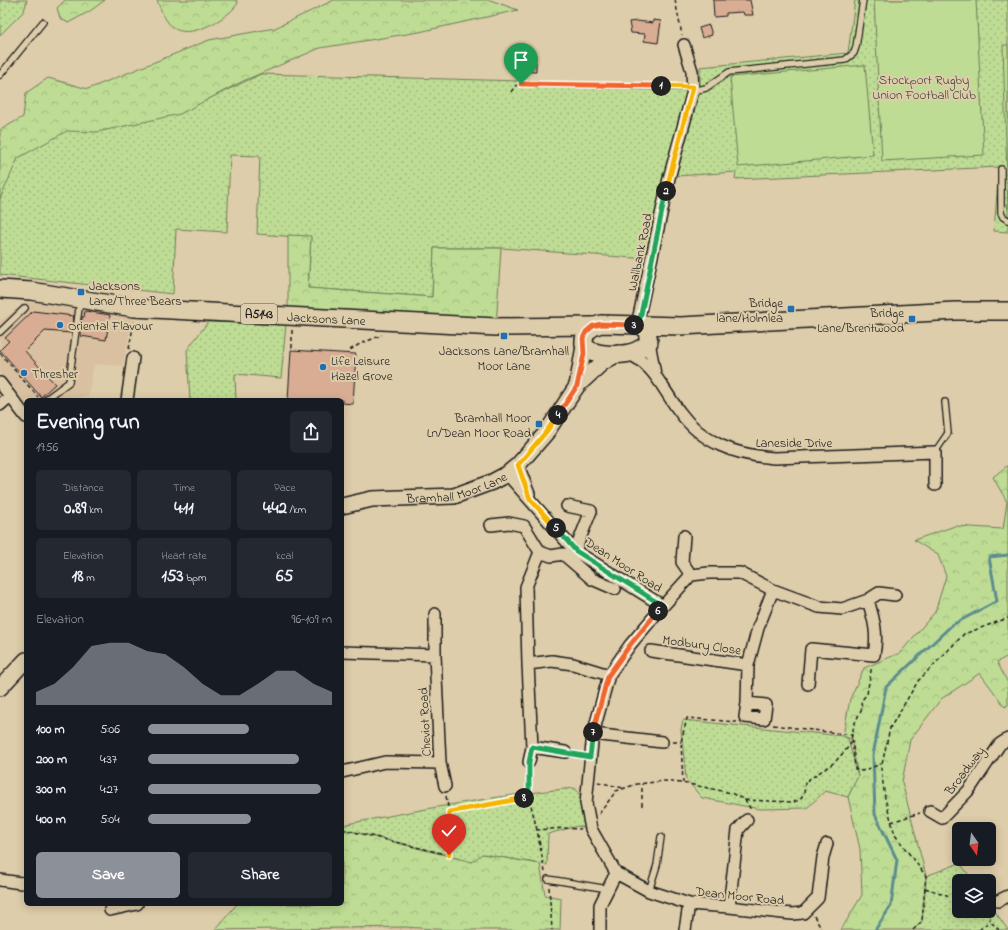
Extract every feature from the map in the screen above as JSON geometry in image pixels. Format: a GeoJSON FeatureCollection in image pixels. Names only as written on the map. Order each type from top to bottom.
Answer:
{"type":"FeatureCollection","features":[{"type":"Feature","properties":{"kind":"main road","name":"Jacksons Lane"},"geometry":{"type":"LineString","coordinates":[[0,289],[32,291],[136,308],[487,327],[561,335],[584,345],[590,351],[600,354],[622,353],[643,348],[644,333]]}},
{"type":"Feature","properties":{"kind":"main road","name":"Jacksons Lane"},"geometry":{"type":"LineString","coordinates":[[487,327],[593,326],[601,324],[644,333],[681,326],[956,311],[1008,310]]}},
{"type":"Feature","properties":{"kind":"main road"},"geometry":{"type":"LineString","coordinates":[[584,345],[583,338],[586,332],[593,326]]}},
{"type":"Feature","properties":{"kind":"street","name":"Wallbank Road"},"geometry":{"type":"LineString","coordinates":[[644,333],[669,178],[693,89],[692,71],[684,45]]}},
{"type":"Feature","properties":{"kind":"street","name":"Laneside Drive"},"geometry":{"type":"LineString","coordinates":[[644,333],[656,375]]}},
{"type":"Feature","properties":{"kind":"street","name":"Bramhall Moor Lane"},"geometry":{"type":"LineString","coordinates":[[577,386],[584,345]]}},
{"type":"Feature","properties":{"kind":"street","name":"Laneside Drive"},"geometry":{"type":"LineString","coordinates":[[622,353],[636,357],[656,375],[679,411],[695,429],[709,440],[728,449],[750,456],[774,458],[935,452]]}},
{"type":"Feature","properties":{"kind":"street","name":"Bramhall Moor Lane"},"geometry":{"type":"LineString","coordinates":[[344,506],[372,499],[454,496],[486,484],[512,469],[546,432],[577,386],[602,363],[622,353]]}},
{"type":"Feature","properties":{"kind":"street"},"geometry":{"type":"LineString","coordinates":[[127,398],[133,358]]}},
{"type":"Feature","properties":{"kind":"street"},"geometry":{"type":"LineString","coordinates":[[0,383],[24,414]]}},
{"type":"Feature","properties":{"kind":"street"},"geometry":{"type":"LineString","coordinates":[[0,405],[10,396]]}},
{"type":"Feature","properties":{"kind":"street"},"geometry":{"type":"LineString","coordinates":[[935,452],[936,485]]}},
{"type":"Feature","properties":{"kind":"street","name":"Dean Moor Road"},"geometry":{"type":"LineString","coordinates":[[512,469],[530,499],[576,551],[663,606],[630,645],[608,676],[592,734],[586,803],[591,829],[616,873],[649,891],[689,904],[729,906],[792,914],[803,913],[809,909]]}},
{"type":"Feature","properties":{"kind":"street"},"geometry":{"type":"LineString","coordinates":[[567,506],[591,511],[576,551]]}},
{"type":"Feature","properties":{"kind":"street"},"geometry":{"type":"LineString","coordinates":[[491,525],[509,524],[524,526],[540,552],[551,556],[563,554],[592,579],[614,589]]}},
{"type":"Feature","properties":{"kind":"street"},"geometry":{"type":"LineString","coordinates":[[684,536],[682,562],[691,575]]}},
{"type":"Feature","properties":{"kind":"street"},"geometry":{"type":"LineString","coordinates":[[529,762],[532,747],[526,587],[540,552]]}},
{"type":"Feature","properties":{"kind":"street"},"geometry":{"type":"LineString","coordinates":[[663,606],[691,575],[709,573],[740,573],[773,590],[819,607],[842,609],[868,600],[879,593],[895,595]]}},
{"type":"Feature","properties":{"kind":"street"},"geometry":{"type":"LineString","coordinates":[[747,703],[748,664],[758,628],[773,590]]}},
{"type":"Feature","properties":{"kind":"street"},"geometry":{"type":"LineString","coordinates":[[808,684],[811,649],[874,655],[877,640],[876,624],[868,600]]}},
{"type":"Feature","properties":{"kind":"street","name":"Cheviot Road"},"geometry":{"type":"LineString","coordinates":[[435,614],[435,655],[440,763],[445,786]]}},
{"type":"Feature","properties":{"kind":"street","name":"Modbury Close"},"geometry":{"type":"LineString","coordinates":[[651,651],[748,664]]}},
{"type":"Feature","properties":{"kind":"street"},"geometry":{"type":"LineString","coordinates":[[344,652],[435,655]]}},
{"type":"Feature","properties":{"kind":"street"},"geometry":{"type":"LineString","coordinates":[[528,664],[552,661],[573,664],[608,676]]}},
{"type":"Feature","properties":{"kind":"street"},"geometry":{"type":"LineString","coordinates":[[0,688],[24,662]]}},
{"type":"Feature","properties":{"kind":"street"},"geometry":{"type":"LineString","coordinates":[[592,734],[662,742]]}},
{"type":"Feature","properties":{"kind":"street","name":"Broadway"},"geometry":{"type":"LineString","coordinates":[[930,811],[942,818],[969,790],[1000,744],[1008,739]]}},
{"type":"Feature","properties":{"kind":"street"},"geometry":{"type":"LineString","coordinates":[[532,747],[565,752]]}},
{"type":"Feature","properties":{"kind":"street"},"geometry":{"type":"LineString","coordinates":[[344,772],[385,762],[440,763]]}},
{"type":"Feature","properties":{"kind":"street"},"geometry":{"type":"LineString","coordinates":[[729,906],[738,830],[747,820]]}},
{"type":"Feature","properties":{"kind":"street"},"geometry":{"type":"LineString","coordinates":[[809,909],[818,898],[823,857],[827,844]]}},
{"type":"Feature","properties":{"kind":"street"},"geometry":{"type":"LineString","coordinates":[[600,930],[600,905],[616,873]]}},
{"type":"Feature","properties":{"kind":"street"},"geometry":{"type":"LineString","coordinates":[[0,880],[24,882]]}},
{"type":"Feature","properties":{"kind":"street"},"geometry":{"type":"LineString","coordinates":[[685,930],[689,904]]}},
{"type":"Feature","properties":{"kind":"street"},"geometry":{"type":"LineString","coordinates":[[110,910],[128,906]]}},
{"type":"Feature","properties":{"kind":"lane"},"geometry":{"type":"LineString","coordinates":[[693,89],[706,88],[729,72],[838,61],[850,57],[856,47],[863,0]]}},
{"type":"Feature","properties":{"kind":"lane"},"geometry":{"type":"LineString","coordinates":[[0,74],[21,51],[43,22]]}},
{"type":"Feature","properties":{"kind":"lane"},"geometry":{"type":"LineString","coordinates":[[1001,169],[1001,213],[1003,217],[1008,220]]}},
{"type":"Feature","properties":{"kind":"lane"},"geometry":{"type":"LineString","coordinates":[[48,398],[69,382],[80,299]]}},
{"type":"Feature","properties":{"kind":"lane"},"geometry":{"type":"LineString","coordinates":[[0,332],[25,308]]}},
{"type":"Feature","properties":{"kind":"lane"},"geometry":{"type":"LineString","coordinates":[[935,452],[948,433],[945,402]]}},
{"type":"Feature","properties":{"kind":"lane"},"geometry":{"type":"LineString","coordinates":[[649,891],[657,865],[661,837]]}},
{"type":"Feature","properties":{"kind":"lane"},"geometry":{"type":"LineString","coordinates":[[548,879],[608,889]]}},
{"type":"Feature","properties":{"kind":"path"},"geometry":{"type":"LineString","coordinates":[[675,0],[684,45]]}},
{"type":"Feature","properties":{"kind":"path"},"geometry":{"type":"LineString","coordinates":[[511,92],[515,86],[521,84],[693,89]]}},
{"type":"Feature","properties":{"kind":"path"},"geometry":{"type":"LineString","coordinates":[[133,358],[128,356],[136,308]]}},
{"type":"Feature","properties":{"kind":"path"},"geometry":{"type":"LineString","coordinates":[[292,348],[293,324]]}},
{"type":"Feature","properties":{"kind":"path"},"geometry":{"type":"LineString","coordinates":[[350,350],[386,333]]}},
{"type":"Feature","properties":{"kind":"path"},"geometry":{"type":"LineString","coordinates":[[0,353],[39,398]]}},
{"type":"Feature","properties":{"kind":"path"},"geometry":{"type":"LineString","coordinates":[[914,930],[922,921],[926,876],[895,835],[885,798],[881,769],[890,728],[918,681],[964,634],[1008,618]]}},
{"type":"Feature","properties":{"kind":"path"},"geometry":{"type":"LineString","coordinates":[[537,830],[563,828],[591,829],[602,808],[616,791],[642,784],[664,781],[683,783],[731,793],[745,800],[793,802],[800,800],[804,794],[805,782],[842,755],[850,745],[862,708],[861,701],[867,694],[874,655]]}},
{"type":"Feature","properties":{"kind":"path"},"geometry":{"type":"LineString","coordinates":[[683,783],[681,742],[687,718],[738,722]]}},
{"type":"Feature","properties":{"kind":"path"},"geometry":{"type":"LineString","coordinates":[[769,725],[852,735]]}},
{"type":"Feature","properties":{"kind":"path"},"geometry":{"type":"LineString","coordinates":[[852,735],[855,769],[862,772],[882,764]]}},
{"type":"Feature","properties":{"kind":"path"},"geometry":{"type":"LineString","coordinates":[[529,762],[529,797],[548,879],[552,930]]}},
{"type":"Feature","properties":{"kind":"path"},"geometry":{"type":"LineString","coordinates":[[588,779],[624,788]]}},
{"type":"Feature","properties":{"kind":"path"},"geometry":{"type":"LineString","coordinates":[[642,784],[642,806]]}},
{"type":"Feature","properties":{"kind":"path"},"geometry":{"type":"LineString","coordinates":[[344,829],[449,855],[449,812],[445,786]]}},
{"type":"Feature","properties":{"kind":"path"},"geometry":{"type":"LineString","coordinates":[[449,812],[529,797]]}},
{"type":"Feature","properties":{"kind":"path"},"geometry":{"type":"LineString","coordinates":[[745,800],[750,808],[747,820]]}},
{"type":"Feature","properties":{"kind":"path"},"geometry":{"type":"LineString","coordinates":[[892,822],[930,811]]}},
{"type":"Feature","properties":{"kind":"path"},"geometry":{"type":"LineString","coordinates":[[925,888],[952,897]]}},
{"type":"Feature","properties":{"kind":"path"},"geometry":{"type":"LineString","coordinates":[[809,909],[822,930]]}},
{"type":"Feature","properties":{"kind":"path"},"geometry":{"type":"LineString","coordinates":[[990,918],[990,921],[999,930]]}},
{"type":"Feature","properties":{"kind":"path"},"geometry":{"type":"LineString","coordinates":[[979,930],[990,921]]}},
{"type":"Feature","properties":{"kind":"shaded area"},"geometry":{"type":"Polygon","coordinates":[[[39,292],[134,308],[123,366],[94,364],[88,397],[24,398],[24,409],[0,377],[0,321],[39,292]]]}},
{"type":"Feature","properties":{"kind":"shaded area"},"geometry":{"type":"Polygon","coordinates":[[[340,927],[405,927],[450,930],[263,930],[340,927]]]}},
{"type":"Feature","properties":{"kind":"green space"},"geometry":{"type":"Polygon","coordinates":[[[0,0],[27,0],[24,11],[0,35],[0,0]]]}},
{"type":"Feature","properties":{"kind":"green space"},"geometry":{"type":"Polygon","coordinates":[[[65,0],[105,0],[90,11],[68,23],[60,18],[57,8],[65,0]]]}},
{"type":"Feature","properties":{"kind":"green space"},"geometry":{"type":"Polygon","coordinates":[[[157,0],[236,0],[238,3],[221,19],[204,28],[188,32],[176,30],[172,27],[163,14],[157,0]]]}},
{"type":"Feature","properties":{"kind":"green space"},"geometry":{"type":"Polygon","coordinates":[[[334,0],[490,0],[518,10],[419,32],[320,48],[243,81],[180,114],[97,132],[67,131],[18,158],[0,199],[0,130],[23,117],[26,93],[48,78],[88,89],[209,40],[275,28],[334,0]]]}},
{"type":"Feature","properties":{"kind":"green space","name":"Stockport Rugby Union Football Club"},"geometry":{"type":"Polygon","coordinates":[[[855,0],[1008,0],[1008,232],[994,231],[999,167],[735,179],[736,172],[676,176],[700,90],[700,67],[848,53],[855,0]]]}},
{"type":"Feature","properties":{"kind":"green space"},"geometry":{"type":"Polygon","coordinates":[[[874,0],[976,0],[984,155],[882,161],[874,0]]]}},
{"type":"Feature","properties":{"kind":"green space"},"geometry":{"type":"Polygon","coordinates":[[[1003,45],[1008,45],[1008,209],[1003,45]]]}},
{"type":"Feature","properties":{"kind":"green space"},"geometry":{"type":"Polygon","coordinates":[[[865,65],[873,155],[738,167],[730,77],[865,65]]]}},
{"type":"Feature","properties":{"kind":"green space"},"geometry":{"type":"Polygon","coordinates":[[[261,74],[521,81],[521,86],[688,91],[648,259],[501,248],[434,248],[432,297],[308,288],[311,238],[257,234],[260,156],[230,155],[227,232],[176,229],[173,294],[0,275],[0,188],[3,164],[60,129],[183,111],[261,74]]]}},
{"type":"Feature","properties":{"kind":"green space"},"geometry":{"type":"Polygon","coordinates":[[[288,235],[311,236],[308,288],[432,297],[434,248],[501,248],[496,327],[288,316],[288,235]]]}},
{"type":"Feature","properties":{"kind":"green space"},"geometry":{"type":"Polygon","coordinates":[[[208,322],[286,324],[281,378],[235,374],[236,398],[190,398],[187,350],[208,322]]]}},
{"type":"Feature","properties":{"kind":"green space"},"geometry":{"type":"Polygon","coordinates":[[[1008,465],[1008,656],[997,662],[1008,683],[1008,705],[1005,707],[980,673],[941,699],[910,740],[902,782],[926,876],[922,921],[913,930],[841,930],[862,895],[860,849],[848,797],[858,776],[851,739],[843,736],[850,699],[864,668],[900,653],[935,612],[946,576],[938,555],[914,540],[955,526],[1003,529],[1007,502],[993,477],[1008,465]]]}},
{"type":"Feature","properties":{"kind":"green space"},"geometry":{"type":"Polygon","coordinates":[[[683,720],[843,736],[848,739],[858,776],[848,797],[825,791],[807,808],[760,809],[702,798],[686,779],[681,729],[683,720]]]}},
{"type":"Feature","properties":{"kind":"green space"},"geometry":{"type":"Polygon","coordinates":[[[575,788],[586,803],[591,829],[577,826],[548,834],[547,865],[482,854],[473,865],[449,855],[344,829],[344,825],[487,799],[575,788]]]}},
{"type":"Feature","properties":{"kind":"green space"},"geometry":{"type":"Polygon","coordinates":[[[344,830],[472,862],[482,854],[540,864],[545,895],[561,898],[560,930],[450,930],[405,927],[215,930],[235,906],[344,906],[344,830]]]}},
{"type":"Feature","properties":{"kind":"green space"},"geometry":{"type":"Polygon","coordinates":[[[952,866],[962,866],[968,874],[952,874],[952,918],[996,918],[996,913],[1008,930],[913,930],[922,921],[926,876],[952,866]]]}},
{"type":"Feature","properties":{"kind":"building"},"geometry":{"type":"Polygon","coordinates":[[[713,0],[750,0],[753,15],[744,15],[743,12],[726,13],[726,16],[714,17],[713,0]]]}},
{"type":"Feature","properties":{"kind":"building"},"geometry":{"type":"Polygon","coordinates":[[[653,20],[661,21],[658,43],[644,41],[645,34],[631,33],[629,22],[637,21],[653,23],[653,20]]]}},
{"type":"Feature","properties":{"kind":"building"},"geometry":{"type":"Polygon","coordinates":[[[709,25],[712,35],[702,38],[699,28],[709,25]]]}},
{"type":"Feature","properties":{"kind":"building"},"geometry":{"type":"Polygon","coordinates":[[[510,61],[536,62],[536,72],[510,71],[510,61]]]}},
{"type":"Feature","properties":{"kind":"building"},"geometry":{"type":"Polygon","coordinates":[[[33,311],[74,316],[71,333],[45,331],[25,351],[55,384],[41,397],[0,350],[9,341],[5,338],[33,311]]]}},
{"type":"Feature","properties":{"kind":"building"},"geometry":{"type":"Polygon","coordinates":[[[85,311],[110,315],[106,340],[81,336],[82,317],[84,317],[85,311]]]}},
{"type":"Feature","properties":{"kind":"building","name":"Life Leisure Hazel Grove"},"geometry":{"type":"Polygon","coordinates":[[[291,350],[356,354],[353,404],[344,403],[344,398],[288,398],[291,350]]]}},
{"type":"Feature","properties":{"kind":"waterway"},"geometry":{"type":"LineString","coordinates":[[875,930],[891,906],[897,860],[875,814],[873,755],[886,687],[952,625],[997,601],[989,557],[1008,555]]}},
{"type":"Feature","properties":{"kind":"place","name":"Jacksons Lane/Three Bears"},"geometry":{"type":"Point","coordinates":[81,292]}},
{"type":"Feature","properties":{"kind":"place","name":"Bridge lane/Holmlea"},"geometry":{"type":"Point","coordinates":[791,309]}},
{"type":"Feature","properties":{"kind":"place","name":"Bridge Lane/Brentwood"},"geometry":{"type":"Point","coordinates":[912,319]}},
{"type":"Feature","properties":{"kind":"place","name":"Oriental Flavour"},"geometry":{"type":"Point","coordinates":[60,325]}},
{"type":"Feature","properties":{"kind":"place","name":"Jacksons Lane/Bramhall Moor Lane"},"geometry":{"type":"Point","coordinates":[504,336]}},
{"type":"Feature","properties":{"kind":"place","name":"Life Leisure Hazel Grove"},"geometry":{"type":"Point","coordinates":[323,367]}},
{"type":"Feature","properties":{"kind":"place","name":"Thresher"},"geometry":{"type":"Point","coordinates":[24,373]}},
{"type":"Feature","properties":{"kind":"place","name":"Bramhall Moor Ln/Dean Moor Road"},"geometry":{"type":"Point","coordinates":[539,424]}},
{"type":"Feature","properties":{"kind":"route"},"geometry":{"type":"LineString","coordinates":[[449,855],[449,812],[529,797],[529,762],[532,747],[590,757],[592,734],[608,676],[630,645],[663,606],[576,551],[530,499],[518,465],[546,432],[577,386],[584,354],[583,338],[586,332],[593,326],[601,324],[637,325],[640,319],[669,178],[693,87],[521,84]]}}]}
